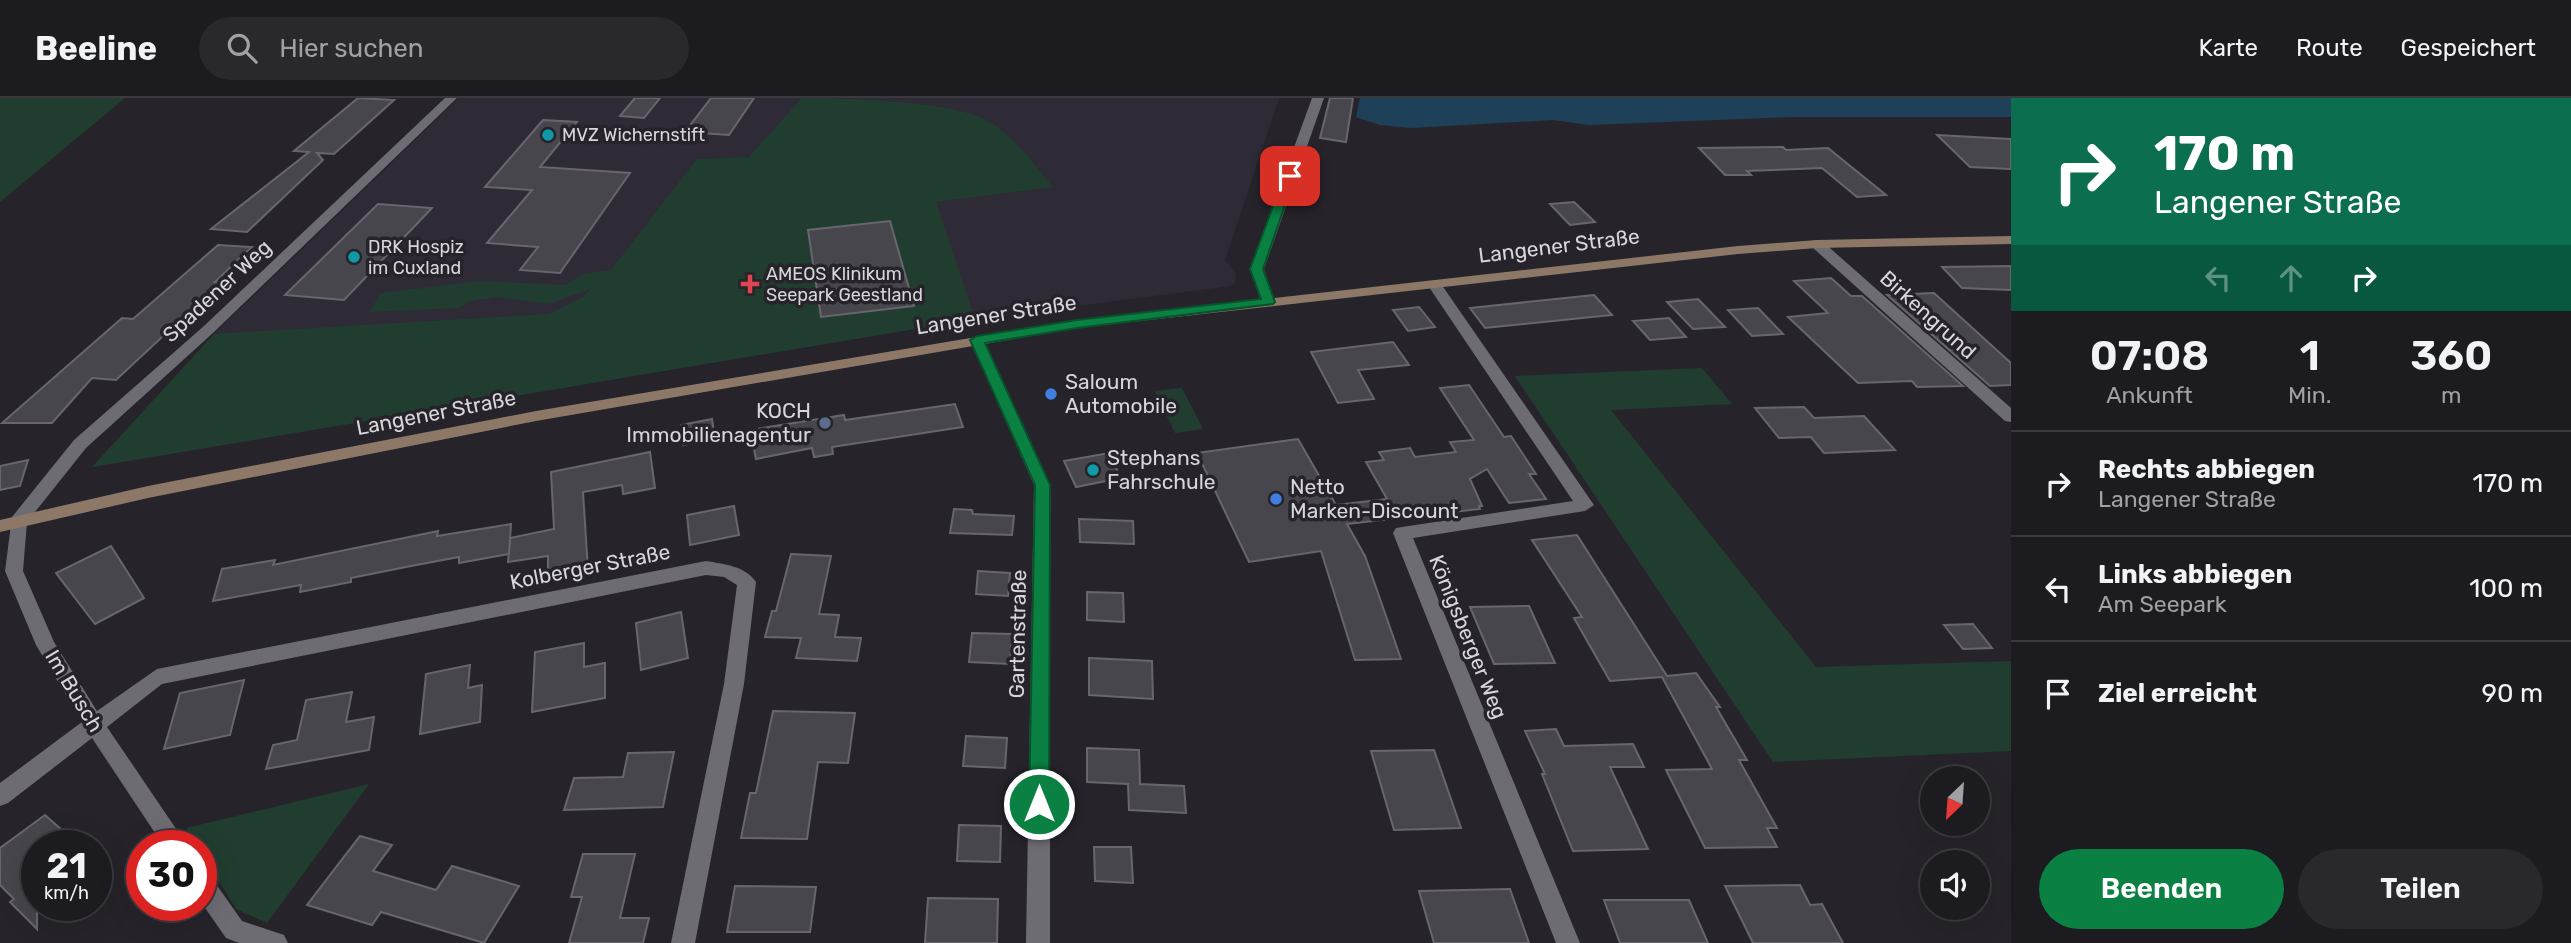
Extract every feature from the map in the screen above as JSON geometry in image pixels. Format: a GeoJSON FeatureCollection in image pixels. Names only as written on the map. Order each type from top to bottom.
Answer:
{"type":"FeatureCollection","features":[{"type":"Feature","properties":{"kind":"main road","name":"Langener Straße"},"geometry":{"type":"LineString","coordinates":[[9,524],[175,487],[523,419],[1077,324],[1661,257],[1817,244],[2011,240]]}},
{"type":"Feature","properties":{"kind":"street","name":"Spadener Weg"},"geometry":{"type":"LineString","coordinates":[[9,524],[80,444],[209,329],[451,98]]}},
{"type":"Feature","properties":{"kind":"street"},"geometry":{"type":"LineString","coordinates":[[1268,302],[1257,269],[1318,98]]}},
{"type":"Feature","properties":{"kind":"street","name":"Birkengrund"},"geometry":{"type":"LineString","coordinates":[[1817,244],[2011,417]]}},
{"type":"Feature","properties":{"kind":"street","name":"Königsberger Weg"},"geometry":{"type":"LineString","coordinates":[[1434,284],[1585,505],[1402,533],[1568,943]]}},
{"type":"Feature","properties":{"kind":"street","name":"Gartenstraße"},"geometry":{"type":"LineString","coordinates":[[977,340],[1042,485],[1038,943]]}},
{"type":"Feature","properties":{"kind":"street","name":"Im Busch"},"geometry":{"type":"LineString","coordinates":[[9,524],[14,571],[46,645],[94,725],[166,830]]}},
{"type":"Feature","properties":{"kind":"street","name":"Kolberger Straße"},"geometry":{"type":"LineString","coordinates":[[94,725],[157,677],[706,568],[727,571],[747,582],[734,684],[683,943]]}},
{"type":"Feature","properties":{"kind":"street"},"geometry":{"type":"LineString","coordinates":[[0,796],[94,725]]}},
{"type":"Feature","properties":{"kind":"street"},"geometry":{"type":"LineString","coordinates":[[217,905],[234,930],[276,943]]}},
{"type":"Feature","properties":{"kind":"shaded area","name":"AMEOS Klinikum Seepark Geestland"},"geometry":{"type":"Polygon","coordinates":[[[459,98],[1279,98],[1225,260],[1236,274],[1235,282],[1231,286],[975,319],[92,467],[214,334],[459,98]]]}},
{"type":"Feature","properties":{"kind":"green space"},"geometry":{"type":"Polygon","coordinates":[[[0,98],[125,98],[0,202],[0,98]]]}},
{"type":"Feature","properties":{"kind":"green space"},"geometry":{"type":"Polygon","coordinates":[[[802,98],[922,104],[968,113],[984,119],[1004,132],[1022,149],[1053,187],[936,202],[975,319],[92,467],[214,334],[549,314],[583,297],[591,289],[549,304],[496,297],[471,301],[459,308],[369,312],[381,293],[479,281],[565,285],[583,274],[611,270],[697,159],[749,157],[802,98]]]}},
{"type":"Feature","properties":{"kind":"green space"},"geometry":{"type":"Polygon","coordinates":[[[1702,368],[1732,404],[1611,410],[1816,667],[2011,661],[2011,751],[1773,762],[1515,376],[1702,368]]]}},
{"type":"Feature","properties":{"kind":"green space"},"geometry":{"type":"Polygon","coordinates":[[[1182,388],[1203,429],[1175,433],[1155,391],[1182,388]]]}},
{"type":"Feature","properties":{"kind":"green space"},"geometry":{"type":"Polygon","coordinates":[[[369,784],[267,923],[236,909],[217,878],[217,830],[186,828],[369,784]]]}},
{"type":"Feature","properties":{"kind":"water"},"geometry":{"type":"Polygon","coordinates":[[[1360,98],[2011,98],[2011,117],[1793,117],[1589,125],[1553,120],[1411,128],[1380,125],[1356,117],[1360,98]]]}},
{"type":"Feature","properties":{"kind":"building"},"geometry":{"type":"Polygon","coordinates":[[[358,98],[394,100],[334,154],[317,153],[323,160],[247,232],[211,229],[309,152],[294,151],[358,98]]]}},
{"type":"Feature","properties":{"kind":"building"},"geometry":{"type":"Polygon","coordinates":[[[635,98],[660,98],[644,118],[620,116],[635,98]]]}},
{"type":"Feature","properties":{"kind":"building"},"geometry":{"type":"Polygon","coordinates":[[[711,98],[754,98],[729,135],[685,132],[711,98]]]}},
{"type":"Feature","properties":{"kind":"building"},"geometry":{"type":"Polygon","coordinates":[[[1330,98],[1353,98],[1346,142],[1320,138],[1330,98]]]}},
{"type":"Feature","properties":{"kind":"building"},"geometry":{"type":"Polygon","coordinates":[[[543,120],[577,122],[540,167],[630,173],[560,273],[520,270],[538,247],[487,243],[532,190],[485,187],[543,120]]]}},
{"type":"Feature","properties":{"kind":"building"},"geometry":{"type":"Polygon","coordinates":[[[1937,135],[2011,139],[2011,169],[1970,167],[1937,135]]]}},
{"type":"Feature","properties":{"kind":"building"},"geometry":{"type":"Polygon","coordinates":[[[1783,147],[1786,150],[1828,148],[1886,195],[1857,197],[1822,168],[1747,171],[1751,175],[1725,175],[1699,148],[1783,147]]]}},
{"type":"Feature","properties":{"kind":"building"},"geometry":{"type":"Polygon","coordinates":[[[1574,202],[1595,222],[1570,225],[1550,204],[1574,202]]]}},
{"type":"Feature","properties":{"kind":"building","name":"DRK Hospiz im Cuxland"},"geometry":{"type":"Polygon","coordinates":[[[378,204],[432,208],[344,300],[285,295],[378,204]]]}},
{"type":"Feature","properties":{"kind":"building"},"geometry":{"type":"Polygon","coordinates":[[[890,221],[914,306],[821,317],[808,230],[890,221]]]}},
{"type":"Feature","properties":{"kind":"building"},"geometry":{"type":"Polygon","coordinates":[[[218,245],[252,247],[215,282],[221,282],[116,380],[92,378],[52,423],[2,423],[122,318],[133,319],[218,245]]]}},
{"type":"Feature","properties":{"kind":"building"},"geometry":{"type":"Polygon","coordinates":[[[2011,266],[2011,290],[1962,288],[1942,267],[2011,266]]]}},
{"type":"Feature","properties":{"kind":"building"},"geometry":{"type":"Polygon","coordinates":[[[1831,278],[1851,296],[1862,296],[1963,386],[1917,387],[1912,381],[1858,383],[1788,317],[1828,313],[1794,281],[1831,278]]]}},
{"type":"Feature","properties":{"kind":"building"},"geometry":{"type":"Polygon","coordinates":[[[1934,293],[2011,363],[2011,385],[1990,386],[1887,295],[1934,293]]]}},
{"type":"Feature","properties":{"kind":"building"},"geometry":{"type":"Polygon","coordinates":[[[1594,295],[1612,315],[1485,328],[1470,308],[1594,295]]]}},
{"type":"Feature","properties":{"kind":"building"},"geometry":{"type":"Polygon","coordinates":[[[1698,299],[1725,327],[1693,329],[1667,302],[1698,299]]]}},
{"type":"Feature","properties":{"kind":"building"},"geometry":{"type":"Polygon","coordinates":[[[1419,307],[1435,327],[1408,331],[1393,310],[1419,307]]]}},
{"type":"Feature","properties":{"kind":"building"},"geometry":{"type":"Polygon","coordinates":[[[1758,308],[1783,334],[1752,336],[1728,310],[1758,308]]]}},
{"type":"Feature","properties":{"kind":"building"},"geometry":{"type":"Polygon","coordinates":[[[1669,318],[1686,337],[1650,340],[1633,321],[1669,318]]]}},
{"type":"Feature","properties":{"kind":"building"},"geometry":{"type":"Polygon","coordinates":[[[1393,342],[1409,365],[1358,370],[1374,399],[1338,403],[1311,352],[1393,342]]]}},
{"type":"Feature","properties":{"kind":"building"},"geometry":{"type":"Polygon","coordinates":[[[1469,385],[1504,437],[1511,436],[1536,474],[1529,474],[1546,499],[1509,503],[1487,469],[1470,479],[1482,506],[1479,506],[1480,509],[1347,524],[1365,556],[1401,659],[1355,660],[1321,551],[1249,562],[1197,453],[1298,439],[1336,505],[1387,499],[1366,462],[1384,460],[1379,452],[1410,448],[1415,457],[1456,452],[1450,442],[1474,440],[1440,388],[1469,385]]]}},
{"type":"Feature","properties":{"kind":"building"},"geometry":{"type":"Polygon","coordinates":[[[955,404],[963,427],[832,447],[833,454],[814,457],[812,448],[756,459],[750,430],[844,415],[845,420],[955,404]]]}},
{"type":"Feature","properties":{"kind":"building"},"geometry":{"type":"Polygon","coordinates":[[[1804,407],[1814,418],[1864,416],[1895,450],[1824,453],[1811,437],[1779,438],[1755,408],[1804,407]]]}},
{"type":"Feature","properties":{"kind":"building"},"geometry":{"type":"Polygon","coordinates":[[[712,419],[715,439],[683,445],[681,425],[712,419]]]}},
{"type":"Feature","properties":{"kind":"building"},"geometry":{"type":"Polygon","coordinates":[[[650,452],[655,488],[623,494],[622,485],[583,492],[588,570],[548,579],[548,556],[508,562],[510,538],[554,529],[551,472],[650,452]]]}},
{"type":"Feature","properties":{"kind":"building","name":"Stephans Fahrschule"},"geometry":{"type":"Polygon","coordinates":[[[1109,453],[1121,478],[1076,487],[1064,461],[1109,453]]]}},
{"type":"Feature","properties":{"kind":"building"},"geometry":{"type":"Polygon","coordinates":[[[28,460],[20,486],[0,490],[0,466],[28,460]]]}},
{"type":"Feature","properties":{"kind":"building"},"geometry":{"type":"Polygon","coordinates":[[[734,506],[739,535],[690,545],[687,515],[734,506]]]}},
{"type":"Feature","properties":{"kind":"building"},"geometry":{"type":"Polygon","coordinates":[[[954,509],[972,510],[973,514],[1014,516],[1012,535],[950,533],[954,509]]]}},
{"type":"Feature","properties":{"kind":"building"},"geometry":{"type":"Polygon","coordinates":[[[1079,519],[1133,521],[1134,544],[1080,542],[1079,519]]]}},
{"type":"Feature","properties":{"kind":"building"},"geometry":{"type":"Polygon","coordinates":[[[511,524],[509,554],[459,563],[459,557],[351,578],[351,582],[300,592],[301,585],[213,601],[222,569],[275,560],[273,565],[438,531],[437,536],[511,524]]]}},
{"type":"Feature","properties":{"kind":"building"},"geometry":{"type":"Polygon","coordinates":[[[1577,535],[1667,676],[1696,673],[1720,707],[1716,707],[1747,760],[1739,760],[1777,828],[1767,828],[1777,847],[1705,848],[1666,770],[1712,769],[1662,677],[1610,681],[1574,618],[1582,617],[1532,540],[1577,535]]]}},
{"type":"Feature","properties":{"kind":"building"},"geometry":{"type":"Polygon","coordinates":[[[111,546],[144,598],[95,624],[56,573],[111,546]]]}},
{"type":"Feature","properties":{"kind":"building"},"geometry":{"type":"Polygon","coordinates":[[[791,554],[831,556],[819,614],[839,615],[835,637],[861,638],[857,661],[796,658],[801,638],[765,637],[772,611],[776,611],[791,554]]]}},
{"type":"Feature","properties":{"kind":"building"},"geometry":{"type":"Polygon","coordinates":[[[978,571],[1010,573],[1008,596],[976,594],[978,571]]]}},
{"type":"Feature","properties":{"kind":"building"},"geometry":{"type":"Polygon","coordinates":[[[1087,592],[1123,593],[1124,622],[1087,620],[1087,592]]]}},
{"type":"Feature","properties":{"kind":"building"},"geometry":{"type":"Polygon","coordinates":[[[1529,606],[1555,663],[1494,664],[1470,607],[1529,606]]]}},
{"type":"Feature","properties":{"kind":"building"},"geometry":{"type":"Polygon","coordinates":[[[681,612],[688,658],[641,670],[636,623],[681,612]]]}},
{"type":"Feature","properties":{"kind":"building"},"geometry":{"type":"Polygon","coordinates":[[[1973,624],[1992,648],[1963,649],[1944,625],[1973,624]]]}},
{"type":"Feature","properties":{"kind":"building"},"geometry":{"type":"Polygon","coordinates":[[[972,633],[1012,634],[1010,664],[969,662],[972,633]]]}},
{"type":"Feature","properties":{"kind":"building"},"geometry":{"type":"Polygon","coordinates":[[[584,643],[584,667],[605,663],[605,698],[532,712],[535,652],[584,643]]]}},
{"type":"Feature","properties":{"kind":"building"},"geometry":{"type":"Polygon","coordinates":[[[1089,658],[1152,661],[1153,699],[1089,695],[1089,658]]]}},
{"type":"Feature","properties":{"kind":"building"},"geometry":{"type":"Polygon","coordinates":[[[470,665],[468,688],[482,685],[480,722],[420,734],[426,674],[470,665]]]}},
{"type":"Feature","properties":{"kind":"building"},"geometry":{"type":"Polygon","coordinates":[[[244,680],[230,735],[164,749],[180,693],[244,680]]]}},
{"type":"Feature","properties":{"kind":"building"},"geometry":{"type":"Polygon","coordinates":[[[352,692],[346,722],[374,717],[369,750],[266,769],[273,745],[297,740],[306,700],[352,692]]]}},
{"type":"Feature","properties":{"kind":"building"},"geometry":{"type":"Polygon","coordinates":[[[773,711],[855,713],[848,763],[818,762],[807,839],[741,838],[750,793],[756,793],[773,711]]]}},
{"type":"Feature","properties":{"kind":"building"},"geometry":{"type":"Polygon","coordinates":[[[1556,729],[1564,746],[1633,744],[1644,767],[1610,767],[1648,849],[1573,851],[1542,774],[1545,774],[1525,731],[1556,729]]]}},
{"type":"Feature","properties":{"kind":"building"},"geometry":{"type":"Polygon","coordinates":[[[966,736],[1007,738],[1005,768],[963,766],[966,736]]]}},
{"type":"Feature","properties":{"kind":"building"},"geometry":{"type":"Polygon","coordinates":[[[1087,748],[1139,750],[1140,784],[1184,786],[1186,813],[1129,810],[1128,784],[1087,782],[1087,748]]]}},
{"type":"Feature","properties":{"kind":"building"},"geometry":{"type":"Polygon","coordinates":[[[1434,750],[1461,828],[1394,830],[1371,751],[1434,750]]]}},
{"type":"Feature","properties":{"kind":"building"},"geometry":{"type":"Polygon","coordinates":[[[674,752],[663,807],[564,810],[574,778],[623,777],[628,753],[674,752]]]}},
{"type":"Feature","properties":{"kind":"building"},"geometry":{"type":"Polygon","coordinates":[[[45,815],[62,830],[25,830],[45,815]]]}},
{"type":"Feature","properties":{"kind":"building"},"geometry":{"type":"Polygon","coordinates":[[[959,825],[1001,826],[1000,862],[957,861],[959,825]]]}},
{"type":"Feature","properties":{"kind":"building"},"geometry":{"type":"Polygon","coordinates":[[[21,833],[21,913],[10,902],[14,899],[0,885],[0,848],[21,833]]]}},
{"type":"Feature","properties":{"kind":"building"},"geometry":{"type":"Polygon","coordinates":[[[360,836],[392,845],[373,871],[436,890],[452,866],[519,886],[484,943],[381,912],[372,925],[307,905],[360,836]]]}},
{"type":"Feature","properties":{"kind":"building"},"geometry":{"type":"Polygon","coordinates":[[[1094,847],[1131,847],[1133,883],[1095,881],[1094,847]]]}},
{"type":"Feature","properties":{"kind":"building"},"geometry":{"type":"Polygon","coordinates":[[[583,854],[635,854],[620,918],[649,918],[643,943],[569,943],[582,897],[571,897],[583,854]]]}},
{"type":"Feature","properties":{"kind":"building"},"geometry":{"type":"Polygon","coordinates":[[[1800,885],[1810,905],[1822,904],[1843,943],[1753,943],[1725,886],[1800,885]]]}},
{"type":"Feature","properties":{"kind":"building"},"geometry":{"type":"Polygon","coordinates":[[[735,886],[816,887],[810,932],[727,932],[735,886]]]}},
{"type":"Feature","properties":{"kind":"building"},"geometry":{"type":"Polygon","coordinates":[[[1510,889],[1529,943],[1434,943],[1419,891],[1510,889]]]}},
{"type":"Feature","properties":{"kind":"building"},"geometry":{"type":"Polygon","coordinates":[[[928,898],[998,899],[997,943],[925,943],[928,898]]]}},
{"type":"Feature","properties":{"kind":"building"},"geometry":{"type":"Polygon","coordinates":[[[1604,900],[1689,900],[1708,943],[1620,943],[1604,900]]]}},
{"type":"Feature","properties":{"kind":"building"},"geometry":{"type":"Polygon","coordinates":[[[29,921],[37,921],[37,929],[29,921]]]}},
{"type":"Feature","properties":{"kind":"place","name":"MVZ Wichernstift"},"geometry":{"type":"Point","coordinates":[548,135]}},
{"type":"Feature","properties":{"kind":"place","name":"DRK Hospiz im Cuxland"},"geometry":{"type":"Point","coordinates":[354,257]}},
{"type":"Feature","properties":{"kind":"place","name":"AMEOS Klinikum Seepark Geestland"},"geometry":{"type":"Point","coordinates":[750,284]}},
{"type":"Feature","properties":{"kind":"place","name":"Saloum Automobile"},"geometry":{"type":"Point","coordinates":[1051,394]}},
{"type":"Feature","properties":{"kind":"place","name":"KOCH Immobilienagentur"},"geometry":{"type":"Point","coordinates":[825,423]}},
{"type":"Feature","properties":{"kind":"place","name":"Stephans Fahrschule"},"geometry":{"type":"Point","coordinates":[1093,470]}},
{"type":"Feature","properties":{"kind":"place","name":"Netto Marken-Discount"},"geometry":{"type":"Point","coordinates":[1276,499]}},
{"type":"Feature","properties":{"kind":"route"},"geometry":{"type":"LineString","coordinates":[[1039,804],[1042,485],[977,340],[1077,324],[1268,302],[1257,269],[1290,176]]}}]}
